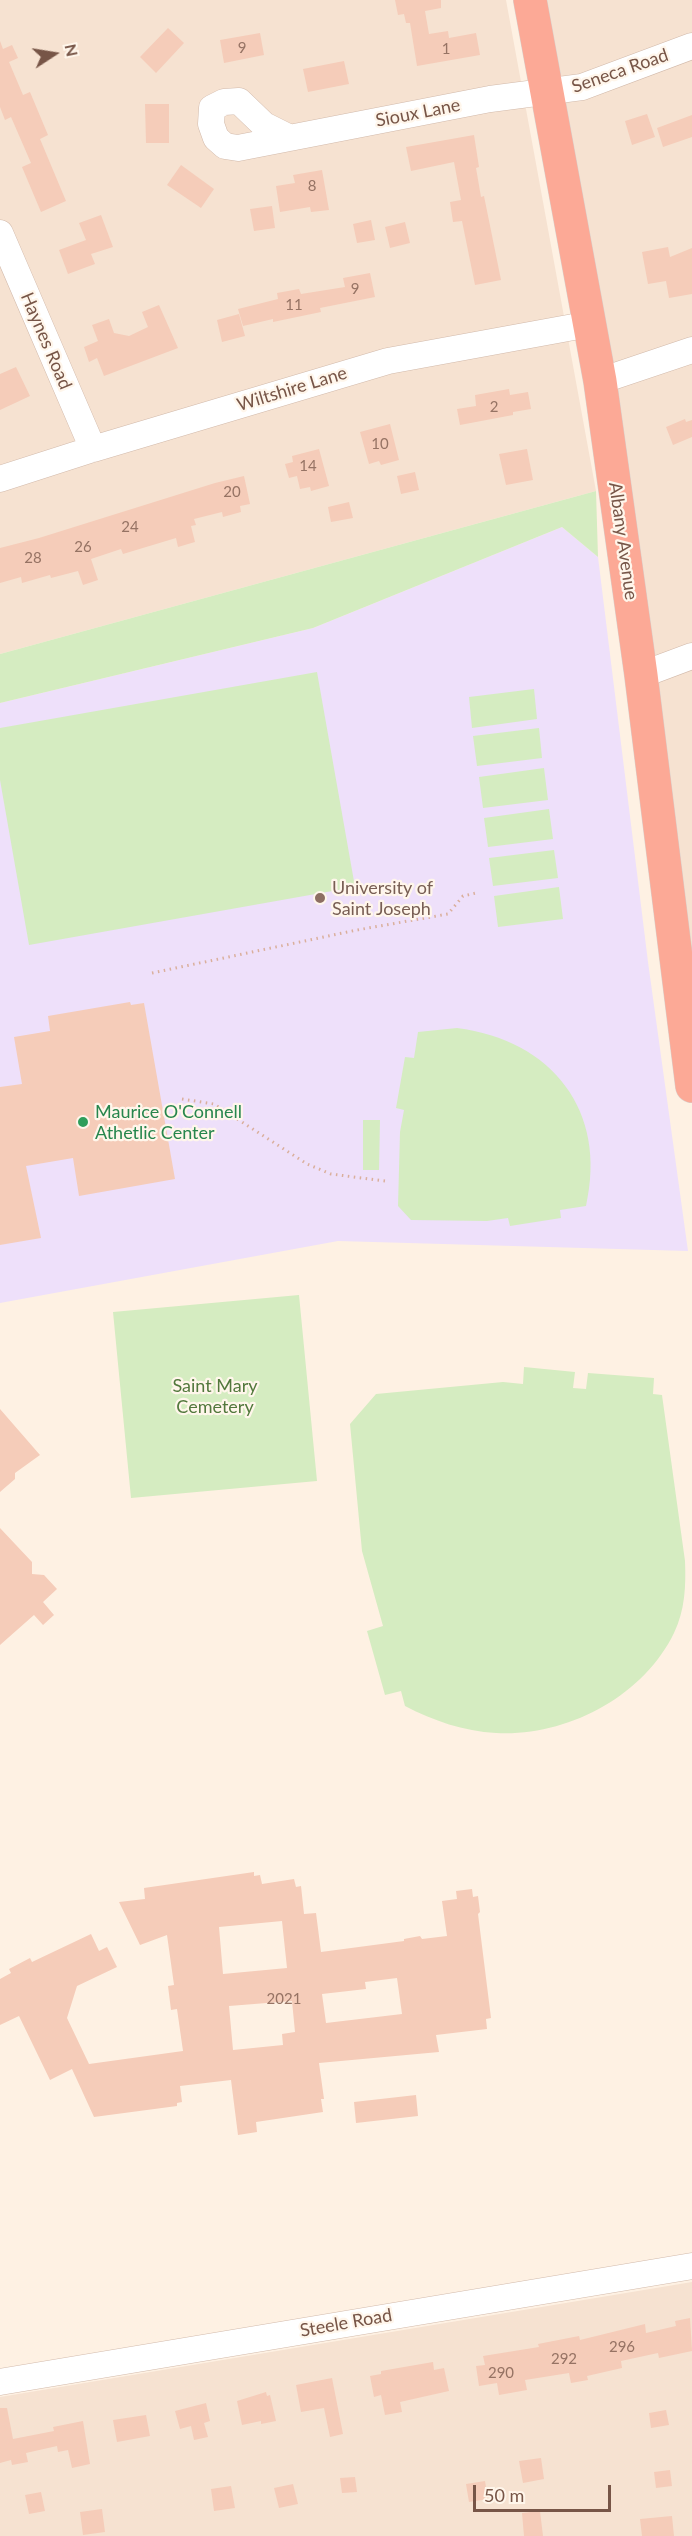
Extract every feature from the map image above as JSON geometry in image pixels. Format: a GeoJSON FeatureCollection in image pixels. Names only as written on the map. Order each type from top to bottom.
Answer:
{"type":"FeatureCollection","features":[{"type":"Feature","properties":{"kind":"highway","name":"Albany Avenue"},"geometry":{"type":"LineString","coordinates":[[530,0],[600,381],[683,953],[692,1086]]}},
{"type":"Feature","properties":{"kind":"street","name":"Seneca Road"},"geometry":{"type":"LineString","coordinates":[[546,92],[595,83],[692,46]]}},
{"type":"Feature","properties":{"kind":"street","name":"Sioux Lane"},"geometry":{"type":"LineString","coordinates":[[290,138],[500,98],[546,92]]}},
{"type":"Feature","properties":{"kind":"street","name":"Haynes Road"},"geometry":{"type":"LineString","coordinates":[[0,233],[93,449]]}},
{"type":"Feature","properties":{"kind":"street","name":"Wiltshire Lane"},"geometry":{"type":"LineString","coordinates":[[0,479],[388,361],[590,324]]}},
{"type":"Feature","properties":{"kind":"street"},"geometry":{"type":"LineString","coordinates":[[600,381],[692,350]]}},
{"type":"Feature","properties":{"kind":"street"},"geometry":{"type":"LineString","coordinates":[[641,675],[692,656]]}},
{"type":"Feature","properties":{"kind":"street","name":"Steele Road"},"geometry":{"type":"LineString","coordinates":[[0,2382],[692,2266]]}},
{"type":"Feature","properties":{"kind":"path"},"geometry":{"type":"LineString","coordinates":[[152,973],[334,934],[448,914],[463,897],[476,893]]}},
{"type":"Feature","properties":{"kind":"path"},"geometry":{"type":"LineString","coordinates":[[182,1099],[214,1104],[307,1164],[331,1174],[384,1181]]}},
{"type":"Feature","properties":{"kind":"shaded area"},"geometry":{"type":"Polygon","coordinates":[[[0,0],[506,0],[596,491],[0,654],[0,0]]]}},
{"type":"Feature","properties":{"kind":"shaded area"},"geometry":{"type":"Polygon","coordinates":[[[544,0],[692,0],[692,1003],[544,0]]]}},
{"type":"Feature","properties":{"kind":"shaded area","name":"University of Saint Joseph"},"geometry":{"type":"Polygon","coordinates":[[[562,527],[598,557],[648,962],[688,1251],[338,1241],[0,1303],[0,703],[313,628],[562,527]]]}},
{"type":"Feature","properties":{"kind":"shaded area"},"geometry":{"type":"Polygon","coordinates":[[[692,2282],[692,2536],[0,2536],[0,2397],[692,2282]]]}},
{"type":"Feature","properties":{"kind":"green space"},"geometry":{"type":"Polygon","coordinates":[[[596,491],[598,557],[562,527],[313,628],[0,703],[0,654],[596,491]]]}},
{"type":"Feature","properties":{"kind":"green space"},"geometry":{"type":"Polygon","coordinates":[[[317,672],[355,887],[29,945],[0,780],[0,728],[317,672]]]}},
{"type":"Feature","properties":{"kind":"green space"},"geometry":{"type":"Polygon","coordinates":[[[534,689],[537,719],[472,728],[469,697],[534,689]]]}},
{"type":"Feature","properties":{"kind":"green space"},"geometry":{"type":"Polygon","coordinates":[[[539,728],[542,758],[477,766],[473,736],[539,728]]]}},
{"type":"Feature","properties":{"kind":"green space"},"geometry":{"type":"Polygon","coordinates":[[[544,768],[548,800],[483,808],[479,777],[544,768]]]}},
{"type":"Feature","properties":{"kind":"green space"},"geometry":{"type":"Polygon","coordinates":[[[549,809],[553,839],[488,847],[484,818],[549,809]]]}},
{"type":"Feature","properties":{"kind":"green space"},"geometry":{"type":"Polygon","coordinates":[[[554,850],[558,878],[493,886],[489,858],[554,850]]]}},
{"type":"Feature","properties":{"kind":"green space"},"geometry":{"type":"Polygon","coordinates":[[[559,887],[563,919],[498,927],[494,896],[559,887]]]}},
{"type":"Feature","properties":{"kind":"green space"},"geometry":{"type":"Polygon","coordinates":[[[457,1028],[491,1035],[520,1048],[545,1065],[565,1086],[580,1111],[588,1140],[591,1172],[586,1206],[560,1210],[561,1218],[510,1226],[508,1218],[487,1221],[411,1220],[398,1206],[400,1132],[404,1110],[396,1108],[405,1057],[414,1058],[418,1032],[457,1028]]]}},
{"type":"Feature","properties":{"kind":"green space"},"geometry":{"type":"Polygon","coordinates":[[[363,1120],[380,1120],[379,1170],[363,1170],[363,1120]]]}},
{"type":"Feature","properties":{"kind":"green space","name":"Saint Mary Cemetery"},"geometry":{"type":"Polygon","coordinates":[[[299,1295],[317,1481],[131,1498],[113,1312],[299,1295]]]}},
{"type":"Feature","properties":{"kind":"green space"},"geometry":{"type":"Polygon","coordinates":[[[524,1367],[575,1372],[573,1388],[586,1389],[588,1373],[654,1378],[653,1394],[662,1395],[685,1561],[684,1598],[678,1624],[660,1656],[623,1694],[575,1720],[549,1728],[522,1732],[484,1732],[438,1721],[405,1706],[401,1691],[385,1695],[367,1631],[383,1626],[362,1551],[350,1424],[376,1394],[503,1382],[523,1384],[524,1367]]]}},
{"type":"Feature","properties":{"kind":"building"},"geometry":{"type":"Polygon","coordinates":[[[395,0],[441,0],[441,8],[425,11],[429,34],[448,31],[449,38],[476,33],[480,55],[417,66],[410,23],[406,23],[404,14],[398,15],[395,0]]]}},
{"type":"Feature","properties":{"kind":"building"},"geometry":{"type":"Polygon","coordinates":[[[168,28],[184,43],[156,73],[140,57],[168,28]]]}},
{"type":"Feature","properties":{"kind":"building"},"geometry":{"type":"Polygon","coordinates":[[[260,33],[264,55],[224,63],[220,40],[260,33]]]}},
{"type":"Feature","properties":{"kind":"building"},"geometry":{"type":"Polygon","coordinates":[[[0,41],[3,49],[12,45],[18,58],[9,62],[23,95],[30,92],[48,135],[40,139],[66,201],[41,212],[22,167],[31,163],[11,117],[5,120],[0,107],[0,41]]]}},
{"type":"Feature","properties":{"kind":"building"},"geometry":{"type":"Polygon","coordinates":[[[344,61],[349,84],[308,92],[303,69],[344,61]]]}},
{"type":"Feature","properties":{"kind":"building"},"geometry":{"type":"Polygon","coordinates":[[[145,104],[169,104],[169,143],[146,143],[145,104]]]}},
{"type":"Feature","properties":{"kind":"building"},"geometry":{"type":"Polygon","coordinates":[[[647,114],[655,137],[632,145],[625,121],[647,114]]]}},
{"type":"Feature","properties":{"kind":"building"},"geometry":{"type":"Polygon","coordinates":[[[692,115],[692,137],[663,147],[657,128],[692,115]]]}},
{"type":"Feature","properties":{"kind":"building"},"geometry":{"type":"Polygon","coordinates":[[[474,135],[481,197],[484,196],[501,280],[475,285],[462,221],[453,222],[450,202],[461,200],[454,162],[411,171],[406,147],[474,135]]]}},
{"type":"Feature","properties":{"kind":"building"},"geometry":{"type":"Polygon","coordinates":[[[181,165],[214,189],[201,208],[167,185],[181,165]]]}},
{"type":"Feature","properties":{"kind":"building"},"geometry":{"type":"Polygon","coordinates":[[[322,170],[329,210],[311,212],[310,207],[280,212],[276,186],[295,183],[293,175],[322,170]]]}},
{"type":"Feature","properties":{"kind":"building"},"geometry":{"type":"Polygon","coordinates":[[[272,206],[275,228],[254,231],[250,209],[272,206]]]}},
{"type":"Feature","properties":{"kind":"building"},"geometry":{"type":"Polygon","coordinates":[[[101,215],[113,247],[91,254],[95,264],[68,274],[59,250],[86,240],[79,223],[101,215]]]}},
{"type":"Feature","properties":{"kind":"building"},"geometry":{"type":"Polygon","coordinates":[[[371,220],[375,240],[357,243],[353,224],[371,220]]]}},
{"type":"Feature","properties":{"kind":"building"},"geometry":{"type":"Polygon","coordinates":[[[405,222],[410,243],[390,248],[385,227],[405,222]]]}},
{"type":"Feature","properties":{"kind":"building"},"geometry":{"type":"Polygon","coordinates":[[[668,247],[670,257],[692,248],[692,294],[669,298],[666,281],[648,284],[642,252],[668,247]]]}},
{"type":"Feature","properties":{"kind":"building"},"geometry":{"type":"Polygon","coordinates":[[[370,273],[375,297],[320,308],[321,312],[243,326],[238,309],[278,299],[277,293],[299,289],[301,294],[345,287],[343,278],[370,273]]]}},
{"type":"Feature","properties":{"kind":"building"},"geometry":{"type":"Polygon","coordinates":[[[159,305],[178,348],[104,376],[97,358],[89,362],[84,347],[98,341],[92,325],[109,319],[114,333],[129,336],[148,327],[142,312],[159,305]]]}},
{"type":"Feature","properties":{"kind":"building"},"geometry":{"type":"Polygon","coordinates":[[[239,314],[245,336],[222,342],[217,320],[239,314]]]}},
{"type":"Feature","properties":{"kind":"building"},"geometry":{"type":"Polygon","coordinates":[[[16,367],[30,396],[0,410],[0,374],[16,367]]]}},
{"type":"Feature","properties":{"kind":"building"},"geometry":{"type":"Polygon","coordinates":[[[509,389],[510,395],[528,392],[531,409],[513,412],[513,415],[460,425],[457,409],[476,406],[475,395],[509,389]]]}},
{"type":"Feature","properties":{"kind":"building"},"geometry":{"type":"Polygon","coordinates":[[[685,419],[686,422],[692,420],[692,437],[673,445],[666,427],[685,419]]]}},
{"type":"Feature","properties":{"kind":"building"},"geometry":{"type":"Polygon","coordinates":[[[390,424],[399,460],[381,465],[379,461],[369,464],[360,432],[390,424]]]}},
{"type":"Feature","properties":{"kind":"building"},"geometry":{"type":"Polygon","coordinates":[[[319,449],[329,486],[311,491],[310,487],[300,489],[297,476],[289,478],[285,464],[293,462],[292,456],[319,449]]]}},
{"type":"Feature","properties":{"kind":"building"},"geometry":{"type":"Polygon","coordinates":[[[527,449],[533,480],[506,485],[499,454],[527,449]]]}},
{"type":"Feature","properties":{"kind":"building"},"geometry":{"type":"Polygon","coordinates":[[[415,472],[419,490],[401,494],[397,476],[415,472]]]}},
{"type":"Feature","properties":{"kind":"building"},"geometry":{"type":"Polygon","coordinates":[[[244,476],[250,504],[240,506],[241,512],[223,517],[222,512],[194,519],[196,525],[191,526],[195,542],[178,547],[176,538],[123,554],[121,549],[91,559],[98,580],[83,585],[78,571],[51,578],[50,575],[22,583],[21,577],[0,583],[0,548],[244,476]]]}},
{"type":"Feature","properties":{"kind":"building"},"geometry":{"type":"Polygon","coordinates":[[[349,502],[353,518],[331,522],[328,507],[349,502]]]}},
{"type":"Feature","properties":{"kind":"building","name":"Maurice O'Connell Athetlic Center"},"geometry":{"type":"Polygon","coordinates":[[[130,1002],[131,1005],[144,1003],[175,1179],[79,1196],[73,1158],[26,1166],[41,1238],[0,1245],[0,1087],[22,1084],[14,1037],[50,1031],[48,1016],[130,1002]]]}},
{"type":"Feature","properties":{"kind":"building"},"geometry":{"type":"Polygon","coordinates":[[[0,1409],[40,1455],[15,1473],[15,1479],[0,1492],[0,1409]]]}},
{"type":"Feature","properties":{"kind":"building"},"geometry":{"type":"Polygon","coordinates":[[[0,1528],[32,1562],[32,1574],[44,1575],[57,1589],[43,1602],[54,1615],[43,1625],[34,1615],[0,1645],[0,1528]]]}},
{"type":"Feature","properties":{"kind":"building"},"geometry":{"type":"Polygon","coordinates":[[[254,1872],[254,1876],[260,1875],[262,1884],[294,1879],[296,1887],[301,1886],[304,1914],[316,1913],[321,1952],[404,1941],[404,1939],[420,1936],[422,1939],[447,1936],[442,1901],[457,1899],[456,1891],[472,1889],[473,1897],[478,1896],[480,1912],[478,1914],[491,2018],[486,2019],[487,2029],[436,2035],[439,2052],[319,2063],[324,2099],[321,2099],[323,2112],[256,2122],[257,2132],[238,2135],[231,2080],[180,2086],[182,2102],[177,2103],[177,2106],[94,2117],[72,2069],[50,2080],[19,2016],[0,2025],[0,1979],[11,1973],[9,1969],[30,1958],[32,1962],[91,1934],[99,1951],[107,1947],[117,1967],[77,1986],[67,2018],[89,2064],[183,2051],[177,2009],[171,2010],[168,1986],[174,1985],[167,1935],[140,1945],[119,1902],[145,1899],[144,1888],[254,1872]],[[282,1921],[219,1927],[223,1974],[287,1968],[282,1921]],[[397,1978],[365,1982],[366,1989],[322,1994],[326,2023],[402,2014],[397,1978]],[[292,2001],[229,2006],[233,2050],[283,2045],[282,2034],[295,2032],[292,2001]]]}},
{"type":"Feature","properties":{"kind":"building"},"geometry":{"type":"Polygon","coordinates":[[[416,2095],[418,2116],[356,2123],[354,2102],[416,2095]]]}},
{"type":"Feature","properties":{"kind":"building"},"geometry":{"type":"Polygon","coordinates":[[[690,2318],[692,2351],[659,2358],[658,2353],[621,2361],[622,2368],[587,2376],[588,2380],[571,2383],[569,2373],[525,2380],[527,2390],[499,2395],[497,2383],[479,2386],[476,2366],[485,2365],[483,2356],[539,2347],[538,2344],[579,2336],[580,2340],[645,2324],[646,2333],[676,2326],[675,2321],[690,2318]]]}},
{"type":"Feature","properties":{"kind":"building"},"geometry":{"type":"Polygon","coordinates":[[[433,2362],[434,2370],[444,2368],[449,2391],[400,2402],[402,2412],[385,2415],[381,2395],[374,2397],[370,2376],[381,2374],[381,2371],[433,2362]]]}},
{"type":"Feature","properties":{"kind":"building"},"geometry":{"type":"Polygon","coordinates":[[[332,2378],[343,2434],[330,2437],[324,2408],[301,2412],[296,2385],[332,2378]]]}},
{"type":"Feature","properties":{"kind":"building"},"geometry":{"type":"Polygon","coordinates":[[[266,2392],[267,2396],[270,2395],[276,2421],[242,2425],[237,2401],[266,2392]]]}},
{"type":"Feature","properties":{"kind":"building"},"geometry":{"type":"Polygon","coordinates":[[[206,2403],[210,2421],[204,2423],[208,2437],[194,2440],[191,2426],[180,2429],[175,2411],[206,2403]]]}},
{"type":"Feature","properties":{"kind":"building"},"geometry":{"type":"Polygon","coordinates":[[[0,2408],[7,2408],[13,2439],[54,2431],[53,2427],[83,2421],[90,2464],[72,2468],[68,2450],[58,2452],[57,2446],[26,2453],[28,2462],[12,2465],[11,2460],[0,2463],[0,2408]]]}},
{"type":"Feature","properties":{"kind":"building"},"geometry":{"type":"Polygon","coordinates":[[[666,2410],[669,2425],[651,2428],[649,2413],[666,2410]]]}},
{"type":"Feature","properties":{"kind":"building"},"geometry":{"type":"Polygon","coordinates":[[[146,2415],[150,2436],[117,2442],[113,2420],[146,2415]]]}},
{"type":"Feature","properties":{"kind":"building"},"geometry":{"type":"Polygon","coordinates":[[[541,2458],[544,2479],[523,2483],[519,2461],[541,2458]]]}},
{"type":"Feature","properties":{"kind":"building"},"geometry":{"type":"Polygon","coordinates":[[[670,2470],[672,2486],[656,2488],[654,2472],[670,2470]]]}},
{"type":"Feature","properties":{"kind":"building"},"geometry":{"type":"Polygon","coordinates":[[[355,2477],[357,2492],[342,2493],[340,2478],[355,2477]]]}},
{"type":"Feature","properties":{"kind":"building"},"geometry":{"type":"Polygon","coordinates":[[[485,2481],[488,2499],[469,2502],[466,2484],[485,2481]]]}},
{"type":"Feature","properties":{"kind":"building"},"geometry":{"type":"Polygon","coordinates":[[[293,2484],[298,2504],[279,2508],[274,2488],[293,2484]]]}},
{"type":"Feature","properties":{"kind":"building"},"geometry":{"type":"Polygon","coordinates":[[[231,2486],[235,2508],[214,2511],[211,2489],[231,2486]]]}},
{"type":"Feature","properties":{"kind":"building"},"geometry":{"type":"Polygon","coordinates":[[[41,2492],[45,2511],[29,2514],[25,2495],[41,2492]]]}},
{"type":"Feature","properties":{"kind":"building"},"geometry":{"type":"Polygon","coordinates":[[[102,2509],[105,2532],[83,2535],[80,2512],[102,2509]]]}},
{"type":"Feature","properties":{"kind":"building"},"geometry":{"type":"Polygon","coordinates":[[[540,2511],[543,2536],[524,2536],[522,2513],[540,2511]]]}},
{"type":"Feature","properties":{"kind":"building"},"geometry":{"type":"Polygon","coordinates":[[[672,2516],[674,2536],[642,2536],[640,2519],[672,2516]]]}},
{"type":"Feature","properties":{"kind":"place","name":"University of Saint Joseph"},"geometry":{"type":"Point","coordinates":[320,898]}},
{"type":"Feature","properties":{"kind":"place","name":"Maurice O'Connell Athetlic Center"},"geometry":{"type":"Point","coordinates":[83,1122]}}]}
